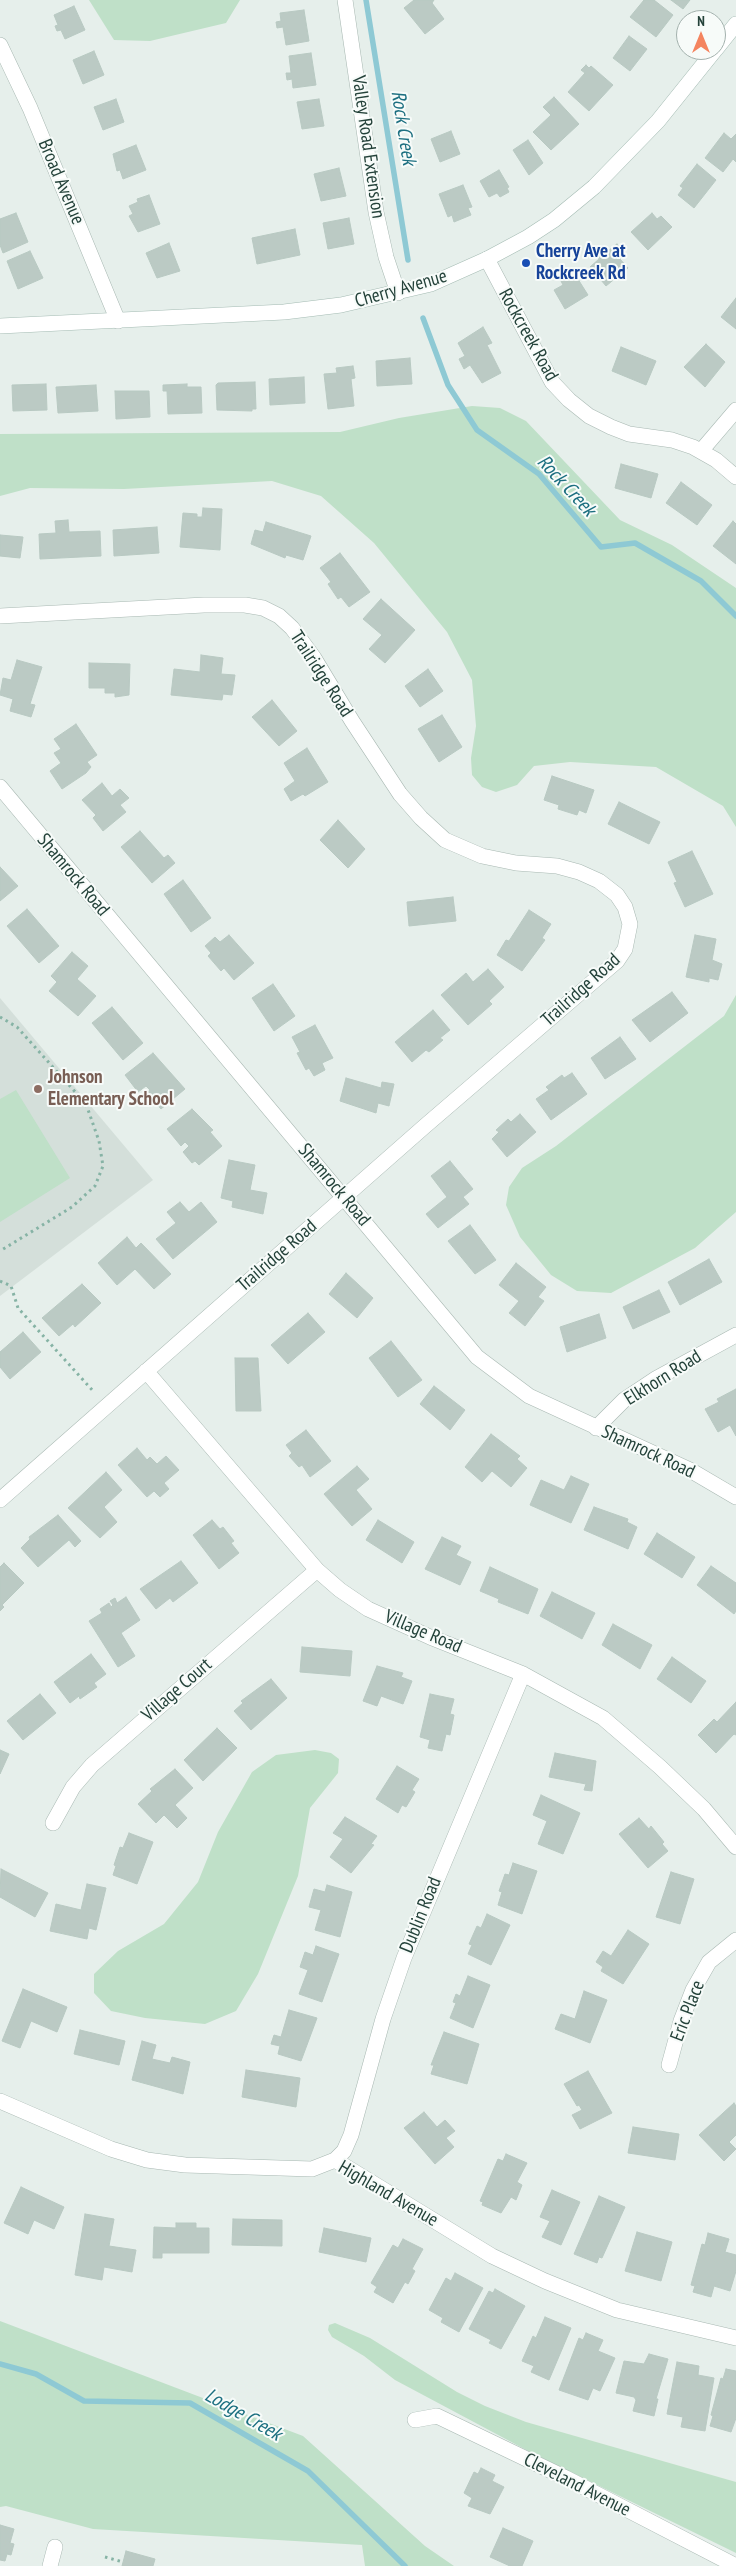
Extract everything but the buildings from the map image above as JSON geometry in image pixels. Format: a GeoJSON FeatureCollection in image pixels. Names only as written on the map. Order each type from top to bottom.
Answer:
{"type":"FeatureCollection","features":[{"type":"Feature","properties":{"kind":"street","name":"Valley Road Extension"},"geometry":{"type":"LineString","coordinates":[[345,0],[376,212],[386,257],[398,293]]}},
{"type":"Feature","properties":{"kind":"street","name":"Cherry Avenue"},"geometry":{"type":"LineString","coordinates":[[726,36],[736,24]]}},
{"type":"Feature","properties":{"kind":"street","name":"Broad Avenue"},"geometry":{"type":"LineString","coordinates":[[0,45],[30,108],[118,321]]}},
{"type":"Feature","properties":{"kind":"street","name":"Cherry Avenue"},"geometry":{"type":"LineString","coordinates":[[0,326],[284,312],[341,305],[431,284],[487,259],[554,220],[594,187],[653,127],[707,60]]}},
{"type":"Feature","properties":{"kind":"street","name":"Rockcreek Road"},"geometry":{"type":"LineString","coordinates":[[487,259],[552,382],[569,400],[588,416],[611,428],[629,434],[672,440],[701,451],[736,477]]}},
{"type":"Feature","properties":{"kind":"street"},"geometry":{"type":"LineString","coordinates":[[701,451],[736,410]]}},
{"type":"Feature","properties":{"kind":"street","name":"Trailridge Road"},"geometry":{"type":"LineString","coordinates":[[0,616],[204,604],[245,604],[263,608],[278,616],[292,628],[314,658],[352,722],[400,794],[421,818],[445,840],[482,856],[516,864],[557,866],[579,872],[611,890],[626,907],[630,924],[630,935],[626,949],[617,961],[344,1197],[0,1500]]}},
{"type":"Feature","properties":{"kind":"street","name":"Shamrock Road"},"geometry":{"type":"LineString","coordinates":[[0,787],[477,1357],[529,1396],[690,1470],[736,1498]]}},
{"type":"Feature","properties":{"kind":"street","name":"Elkhorn Road"},"geometry":{"type":"LineString","coordinates":[[596,1428],[624,1400],[657,1378],[736,1335]]}},
{"type":"Feature","properties":{"kind":"street","name":"Village Road"},"geometry":{"type":"LineString","coordinates":[[146,1371],[317,1570],[340,1590],[368,1609],[430,1637],[522,1674],[603,1718],[697,1803],[736,1847]]}},
{"type":"Feature","properties":{"kind":"street","name":"Village Court"},"geometry":{"type":"LineString","coordinates":[[53,1823],[74,1787],[92,1765],[317,1570]]}},
{"type":"Feature","properties":{"kind":"street","name":"Dublin Road"},"geometry":{"type":"LineString","coordinates":[[335,2160],[344,2151],[352,2135],[383,2019],[404,1958],[522,1674]]}},
{"type":"Feature","properties":{"kind":"street","name":"Eric Place"},"geometry":{"type":"LineString","coordinates":[[669,2065],[681,2021],[693,1990],[709,1962],[736,1940]]}},
{"type":"Feature","properties":{"kind":"street","name":"Highland Avenue"},"geometry":{"type":"LineString","coordinates":[[0,2101],[111,2149],[147,2160],[185,2166],[312,2169],[335,2160],[492,2256],[545,2281],[616,2310],[736,2338]]}},
{"type":"Feature","properties":{"kind":"street","name":"Cleveland Avenue"},"geometry":{"type":"LineString","coordinates":[[415,2420],[437,2416],[566,2478],[736,2566]]}},
{"type":"Feature","properties":{"kind":"street"},"geometry":{"type":"LineString","coordinates":[[50,2566],[55,2547]]}},
{"type":"Feature","properties":{"kind":"path"},"geometry":{"type":"LineString","coordinates":[[0,1017],[18,1027],[86,1104],[99,1141],[103,1166],[95,1186],[72,1207],[0,1251]]}},
{"type":"Feature","properties":{"kind":"path"},"geometry":{"type":"LineString","coordinates":[[0,1281],[11,1286],[18,1308],[94,1392]]}},
{"type":"Feature","properties":{"kind":"path"},"geometry":{"type":"LineString","coordinates":[[105,2557],[123,2562]]}},
{"type":"Feature","properties":{"kind":"shaded area","name":"Johnson Elementary School"},"geometry":{"type":"Polygon","coordinates":[[[0,998],[153,1180],[0,1296],[0,998]]]}},
{"type":"Feature","properties":{"kind":"green space"},"geometry":{"type":"Polygon","coordinates":[[[89,0],[240,0],[226,23],[150,41],[114,40],[89,0]]]}},
{"type":"Feature","properties":{"kind":"green space"},"geometry":{"type":"Polygon","coordinates":[[[472,406],[500,408],[526,421],[620,520],[672,545],[736,588],[736,827],[723,806],[656,767],[570,762],[534,766],[517,785],[496,792],[482,787],[472,775],[471,758],[476,726],[472,680],[447,632],[374,543],[321,496],[272,481],[124,489],[30,488],[0,496],[0,434],[340,432],[399,418],[472,406]]]}},
{"type":"Feature","properties":{"kind":"green space"},"geometry":{"type":"Polygon","coordinates":[[[736,995],[736,1212],[695,1248],[611,1293],[577,1291],[551,1275],[520,1237],[506,1205],[509,1187],[522,1168],[556,1146],[724,1016],[736,995]]]}},
{"type":"Feature","properties":{"kind":"green space"},"geometry":{"type":"Polygon","coordinates":[[[16,1090],[70,1178],[0,1222],[0,1099],[16,1090]]]}},
{"type":"Feature","properties":{"kind":"green space"},"geometry":{"type":"Polygon","coordinates":[[[315,1750],[331,1753],[339,1759],[338,1773],[310,1808],[298,1876],[258,1974],[236,2011],[205,2024],[145,2018],[111,2011],[94,1993],[94,1974],[118,1951],[164,1924],[198,1882],[218,1832],[252,1772],[276,1755],[315,1750]]]}},
{"type":"Feature","properties":{"kind":"green space"},"geometry":{"type":"Polygon","coordinates":[[[0,2321],[303,2436],[425,2546],[454,2566],[365,2566],[362,2545],[93,2529],[6,2506],[0,2507],[0,2321]]]}},
{"type":"Feature","properties":{"kind":"green space"},"geometry":{"type":"Polygon","coordinates":[[[335,2323],[370,2338],[457,2392],[485,2406],[526,2422],[736,2482],[736,2553],[532,2453],[395,2380],[364,2356],[332,2337],[328,2330],[329,2325],[335,2323]]]}},
{"type":"Feature","properties":{"kind":"waterway","name":"Rock Creek"},"geometry":{"type":"LineString","coordinates":[[366,0],[408,260]]}},
{"type":"Feature","properties":{"kind":"waterway","name":"Rock Creek"},"geometry":{"type":"LineString","coordinates":[[423,318],[448,385],[477,430],[539,474],[601,547],[635,543],[701,581],[736,616]]}},
{"type":"Feature","properties":{"kind":"waterway","name":"Lodge Creek"},"geometry":{"type":"LineString","coordinates":[[0,2364],[36,2374],[84,2401],[190,2403],[308,2471],[405,2566]]}},
{"type":"Feature","properties":{"kind":"place","name":"Cherry Ave at Rockcreek Rd"},"geometry":{"type":"Point","coordinates":[526,263]}},
{"type":"Feature","properties":{"kind":"place","name":"Johnson Elementary School"},"geometry":{"type":"Point","coordinates":[38,1089]}}]}
